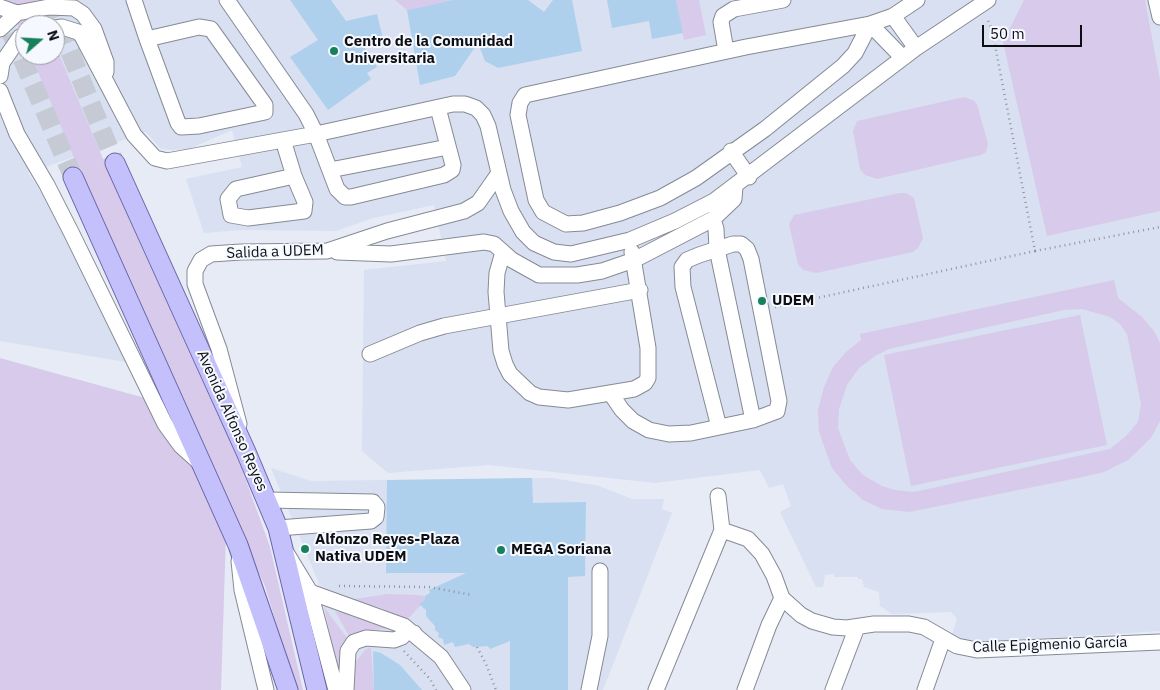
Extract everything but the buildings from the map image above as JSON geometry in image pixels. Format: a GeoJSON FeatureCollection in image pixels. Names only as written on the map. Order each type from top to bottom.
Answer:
{"type":"FeatureCollection","features":[{"type":"Feature","properties":{"kind":"main road","name":"Avenida Alfonso Reyes"},"geometry":{"type":"LineString","coordinates":[[115,163],[246,452],[278,528],[317,690]]}},
{"type":"Feature","properties":{"kind":"main road"},"geometry":{"type":"LineString","coordinates":[[73,177],[238,545],[288,690]]}},
{"type":"Feature","properties":{"kind":"street"},"geometry":{"type":"LineString","coordinates":[[134,0],[147,39],[181,127],[200,126],[265,112],[265,105],[211,29],[199,27],[147,39]]}},
{"type":"Feature","properties":{"kind":"street"},"geometry":{"type":"LineString","coordinates":[[227,0],[306,114],[316,134],[337,189],[345,196],[351,197],[448,173],[453,165],[438,108]]}},
{"type":"Feature","properties":{"kind":"street"},"geometry":{"type":"LineString","coordinates":[[726,51],[721,22],[723,16],[734,9],[783,0]]}},
{"type":"Feature","properties":{"kind":"street"},"geometry":{"type":"LineString","coordinates":[[870,24],[859,48],[844,66],[765,129],[731,151],[696,178],[660,198],[583,224],[566,224],[543,212],[536,200],[518,115],[520,104],[526,95],[726,51],[870,24],[893,16],[916,0]]}},
{"type":"Feature","properties":{"kind":"street"},"geometry":{"type":"LineString","coordinates":[[1156,0],[1160,17]]}},
{"type":"Feature","properties":{"kind":"street"},"geometry":{"type":"LineString","coordinates":[[65,28],[78,32],[106,78],[134,135],[155,158],[166,161],[179,161],[316,134],[453,104],[465,104],[476,108],[483,115],[488,126],[499,173],[511,211],[523,232],[534,243],[554,252],[571,254],[630,240],[676,222],[735,187],[916,48],[985,3]]}},
{"type":"Feature","properties":{"kind":"street"},"geometry":{"type":"LineString","coordinates":[[0,7],[17,14],[62,7],[74,8],[83,14],[94,29],[101,46],[106,62],[106,78]]}},
{"type":"Feature","properties":{"kind":"street"},"geometry":{"type":"LineString","coordinates":[[0,29],[17,14]]}},
{"type":"Feature","properties":{"kind":"street"},"geometry":{"type":"LineString","coordinates":[[893,16],[916,48]]}},
{"type":"Feature","properties":{"kind":"street"},"geometry":{"type":"LineString","coordinates":[[870,24],[903,58]]}},
{"type":"Feature","properties":{"kind":"street"},"geometry":{"type":"LineString","coordinates":[[0,76],[2,63],[15,44]]}},
{"type":"Feature","properties":{"kind":"street"},"geometry":{"type":"LineString","coordinates":[[0,91],[17,134],[55,200],[165,424],[181,446],[202,465]]}},
{"type":"Feature","properties":{"kind":"street"},"geometry":{"type":"LineString","coordinates":[[283,140],[294,176],[305,202],[304,211],[248,218],[231,215],[228,209],[228,199],[236,189],[294,176]]}},
{"type":"Feature","properties":{"kind":"street"},"geometry":{"type":"LineString","coordinates":[[330,170],[448,147]]}},
{"type":"Feature","properties":{"kind":"street"},"geometry":{"type":"LineString","coordinates":[[731,151],[749,177]]}},
{"type":"Feature","properties":{"kind":"street","name":"Salida a UDEM"},"geometry":{"type":"LineString","coordinates":[[246,452],[219,348],[195,284],[195,271],[198,264],[210,254],[269,251],[327,252],[387,230],[464,211],[478,203],[499,173]]}},
{"type":"Feature","properties":{"kind":"street"},"geometry":{"type":"LineString","coordinates":[[327,252],[391,254],[484,242],[494,244],[525,270],[539,275],[554,276],[602,271],[634,260],[713,219],[734,199],[735,187]]}},
{"type":"Feature","properties":{"kind":"street"},"geometry":{"type":"LineString","coordinates":[[713,219],[716,229],[717,249],[753,420]]}},
{"type":"Feature","properties":{"kind":"street"},"geometry":{"type":"LineString","coordinates":[[503,252],[497,273],[497,316],[501,351],[510,374],[520,385],[539,397],[568,400],[612,394],[640,386],[648,378],[648,348],[640,290],[630,240]]}},
{"type":"Feature","properties":{"kind":"street"},"geometry":{"type":"LineString","coordinates":[[612,394],[622,410],[649,430],[669,434],[691,433],[753,420],[773,414],[779,407],[761,310],[751,259],[747,249],[741,244],[733,244],[687,260],[682,268],[682,286],[719,427]]}},
{"type":"Feature","properties":{"kind":"street"},"geometry":{"type":"LineString","coordinates":[[370,354],[432,330],[640,290]]}},
{"type":"Feature","properties":{"kind":"street"},"geometry":{"type":"LineString","coordinates":[[656,690],[722,530],[718,496]]}},
{"type":"Feature","properties":{"kind":"street"},"geometry":{"type":"LineString","coordinates":[[267,500],[373,502],[377,507],[376,517],[371,521],[278,528]]}},
{"type":"Feature","properties":{"kind":"street","name":"Calle Epigmenio García"},"geometry":{"type":"LineString","coordinates":[[722,530],[748,539],[757,549],[774,576],[782,598],[801,615],[812,621],[833,627],[909,624],[924,627],[957,646],[977,650],[1160,642]]}},
{"type":"Feature","properties":{"kind":"street"},"geometry":{"type":"LineString","coordinates":[[238,545],[242,590],[266,690]]}},
{"type":"Feature","properties":{"kind":"street"},"geometry":{"type":"LineString","coordinates":[[284,549],[310,592],[336,690]]}},
{"type":"Feature","properties":{"kind":"street"},"geometry":{"type":"LineString","coordinates":[[589,690],[600,636],[600,571]]}},
{"type":"Feature","properties":{"kind":"street"},"geometry":{"type":"LineString","coordinates":[[310,592],[347,607],[383,617],[414,633],[441,657],[462,690]]}},
{"type":"Feature","properties":{"kind":"street"},"geometry":{"type":"LineString","coordinates":[[745,690],[769,626],[782,598]]}},
{"type":"Feature","properties":{"kind":"street"},"geometry":{"type":"LineString","coordinates":[[833,690],[857,627]]}},
{"type":"Feature","properties":{"kind":"street"},"geometry":{"type":"LineString","coordinates":[[346,690],[348,651],[354,642],[366,638],[394,640],[405,634],[414,633]]}},
{"type":"Feature","properties":{"kind":"street"},"geometry":{"type":"LineString","coordinates":[[925,690],[944,639]]}},
{"type":"Feature","properties":{"kind":"path"},"geometry":{"type":"LineString","coordinates":[[985,3],[992,30],[1035,252]]}},
{"type":"Feature","properties":{"kind":"path"},"geometry":{"type":"LineString","coordinates":[[761,310],[1160,227]]}},
{"type":"Feature","properties":{"kind":"path"},"geometry":{"type":"LineString","coordinates":[[337,586],[429,587],[472,595]]}},
{"type":"Feature","properties":{"kind":"path"},"geometry":{"type":"LineString","coordinates":[[394,640],[430,679],[436,690]]}},
{"type":"Feature","properties":{"kind":"path"},"geometry":{"type":"LineString","coordinates":[[477,647],[496,690]]}},
{"type":"Feature","properties":{"kind":"shaded area","name":"UDEM"},"geometry":{"type":"Polygon","coordinates":[[[0,0],[1160,0],[1160,631],[971,643],[951,638],[957,619],[951,612],[892,614],[880,606],[879,592],[864,587],[862,579],[858,579],[858,577],[834,577],[834,574],[825,575],[823,587],[816,587],[780,512],[791,506],[783,484],[769,488],[760,470],[655,483],[489,465],[388,473],[362,451],[364,270],[446,261],[434,205],[373,218],[336,231],[242,230],[204,233],[186,179],[242,167],[232,130],[189,149],[172,150],[161,149],[146,132],[28,173],[59,218],[126,362],[0,341],[0,0]]]}},
{"type":"Feature","properties":{"kind":"shaded area"},"geometry":{"type":"Polygon","coordinates":[[[7,0],[36,0],[43,15],[15,15],[15,19],[7,0]]]}},
{"type":"Feature","properties":{"kind":"shaded area"},"geometry":{"type":"Polygon","coordinates":[[[395,0],[453,0],[407,10],[395,0]]]}},
{"type":"Feature","properties":{"kind":"shaded area"},"geometry":{"type":"Polygon","coordinates":[[[676,0],[699,0],[706,35],[684,40],[676,0]]]}},
{"type":"Feature","properties":{"kind":"shaded area"},"geometry":{"type":"Polygon","coordinates":[[[1024,0],[1145,0],[1160,80],[1160,211],[1047,236],[1003,42],[1024,0]]]}},
{"type":"Feature","properties":{"kind":"shaded area"},"geometry":{"type":"Polygon","coordinates":[[[35,65],[63,65],[119,197],[219,418],[230,421],[230,441],[270,547],[303,690],[296,690],[265,586],[227,503],[221,690],[0,690],[0,358],[185,409],[106,234],[35,65]]]}},
{"type":"Feature","properties":{"kind":"shaded area"},"geometry":{"type":"Polygon","coordinates":[[[964,97],[973,100],[977,104],[988,144],[986,152],[981,155],[877,179],[865,175],[860,169],[853,131],[857,121],[964,97]]]}},
{"type":"Feature","properties":{"kind":"shaded area"},"geometry":{"type":"Polygon","coordinates":[[[906,193],[914,198],[923,238],[918,248],[913,252],[816,273],[803,270],[798,264],[789,224],[794,215],[906,193]]]}},
{"type":"Feature","properties":{"kind":"shaded area"},"geometry":{"type":"Polygon","coordinates":[[[1114,280],[1118,298],[1142,317],[1154,331],[1160,343],[1160,421],[1151,438],[1128,460],[1104,472],[909,512],[882,509],[863,500],[846,485],[832,468],[819,432],[818,410],[824,387],[833,367],[846,352],[861,340],[860,334],[1114,280]],[[1082,309],[1064,310],[889,349],[875,356],[859,368],[847,385],[839,409],[838,428],[850,460],[863,475],[882,486],[895,490],[914,492],[1110,449],[1126,436],[1138,422],[1141,404],[1127,334],[1120,324],[1110,317],[1082,309]]]}},
{"type":"Feature","properties":{"kind":"shaded area"},"geometry":{"type":"Polygon","coordinates":[[[1080,315],[1107,445],[911,486],[884,355],[1080,315]]]}},
{"type":"Feature","properties":{"kind":"shaded area"},"geometry":{"type":"Polygon","coordinates":[[[271,468],[311,481],[553,478],[599,486],[632,499],[664,499],[662,509],[672,513],[603,690],[342,690],[318,581],[271,468]]]}},
{"type":"Feature","properties":{"kind":"shaded area"},"geometry":{"type":"Polygon","coordinates":[[[388,594],[425,596],[425,600],[407,620],[379,607],[348,600],[388,594]]]}},
{"type":"Feature","properties":{"kind":"shaded area"},"geometry":{"type":"Polygon","coordinates":[[[324,607],[347,638],[342,650],[341,682],[324,607]]]}},
{"type":"Feature","properties":{"kind":"shaded area"},"geometry":{"type":"Polygon","coordinates":[[[335,611],[376,619],[392,628],[361,631],[349,636],[335,611]]]}},
{"type":"Feature","properties":{"kind":"shaded area"},"geometry":{"type":"Polygon","coordinates":[[[371,647],[374,690],[354,690],[354,664],[365,650],[371,647]]]}},
{"type":"Feature","properties":{"kind":"tunnel"},"geometry":{"type":"LineString","coordinates":[[49,0],[115,163]]}},
{"type":"Feature","properties":{"kind":"tunnel"},"geometry":{"type":"LineString","coordinates":[[0,7],[73,177]]}},
{"type":"Feature","properties":{"kind":"place","name":"Centro de la Comunidad Universitaria"},"geometry":{"type":"Point","coordinates":[334,51]}},
{"type":"Feature","properties":{"kind":"place","name":"UDEM"},"geometry":{"type":"Point","coordinates":[762,301]}},
{"type":"Feature","properties":{"kind":"place","name":"Alfonzo Reyes-Plaza Nativa UDEM"},"geometry":{"type":"Point","coordinates":[305,549]}},
{"type":"Feature","properties":{"kind":"place","name":"MEGA Soriana"},"geometry":{"type":"Point","coordinates":[501,550]}}]}
